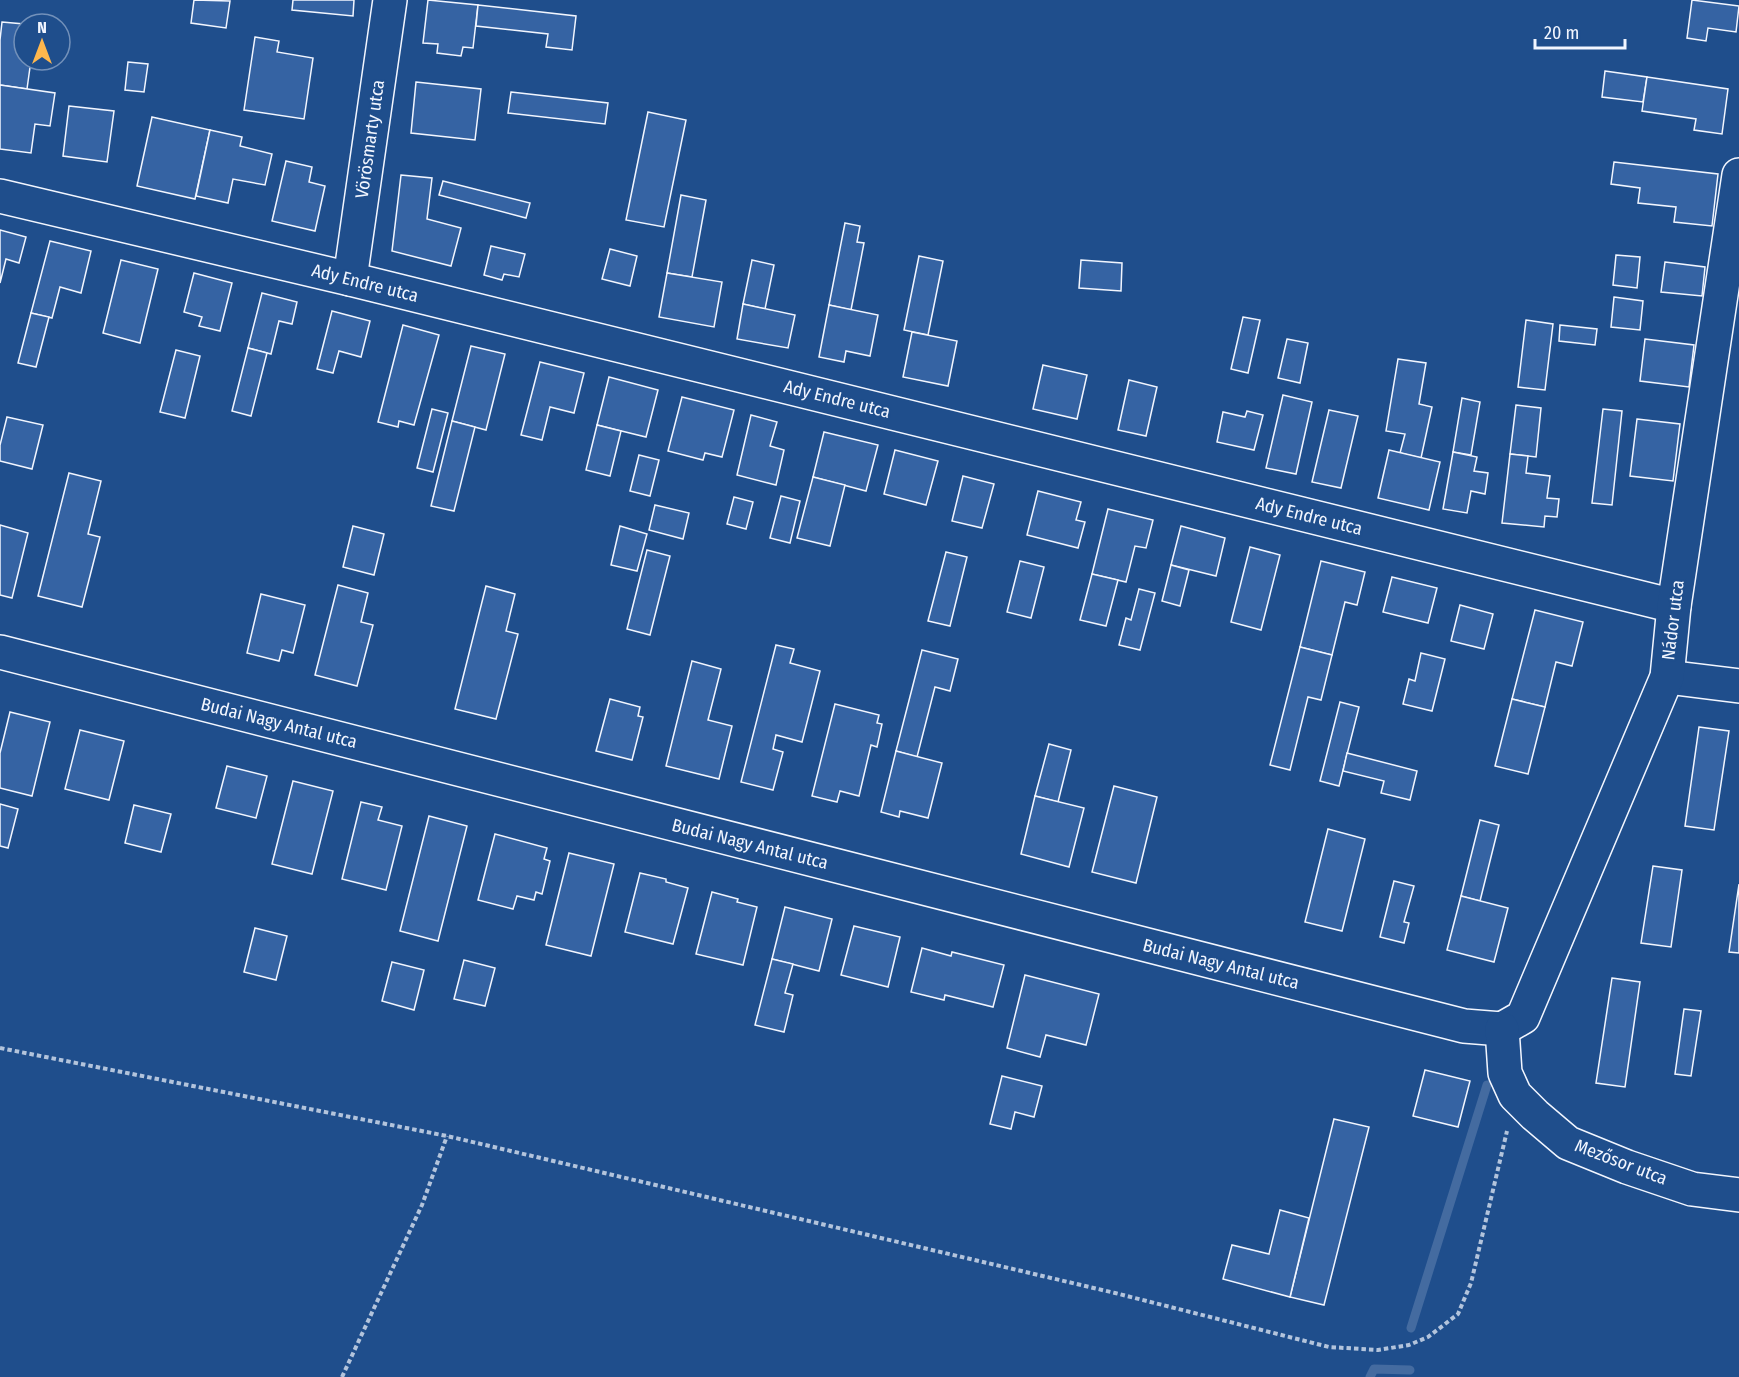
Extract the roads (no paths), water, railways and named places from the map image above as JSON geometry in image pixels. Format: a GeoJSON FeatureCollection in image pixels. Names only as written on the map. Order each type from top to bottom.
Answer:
{"type":"FeatureCollection","features":[{"type":"Feature","properties":{"kind":"street","name":"Vörösmarty utca"},"geometry":{"type":"LineString","coordinates":[[350,279],[390,0]]}},
{"type":"Feature","properties":{"kind":"street","name":"Nádor utca"},"geometry":{"type":"LineString","coordinates":[[1502,1029],[1523,1017],[1667,677],[1674,606],[1739,175]]}},
{"type":"Feature","properties":{"kind":"street","name":"Ady Endre utca"},"geometry":{"type":"LineString","coordinates":[[0,196],[350,279],[1674,606]]}},
{"type":"Feature","properties":{"kind":"street","name":"Budai Nagy Antal utca"},"geometry":{"type":"LineString","coordinates":[[0,652],[1464,1026],[1502,1029]]}},
{"type":"Feature","properties":{"kind":"street"},"geometry":{"type":"LineString","coordinates":[[1667,677],[1739,686]]}},
{"type":"Feature","properties":{"kind":"street","name":"Mezősor utca"},"geometry":{"type":"LineString","coordinates":[[1502,1029],[1505,1073],[1515,1095],[1568,1143],[1627,1167],[1692,1189],[1739,1195]]}},
{"type":"Feature","properties":{"kind":"waterway"},"geometry":{"type":"LineString","coordinates":[[1411,1328],[1487,1085]]}},
{"type":"Feature","properties":{"kind":"waterway"},"geometry":{"type":"LineString","coordinates":[[1370,1377],[1374,1369],[1410,1370]]}}]}
